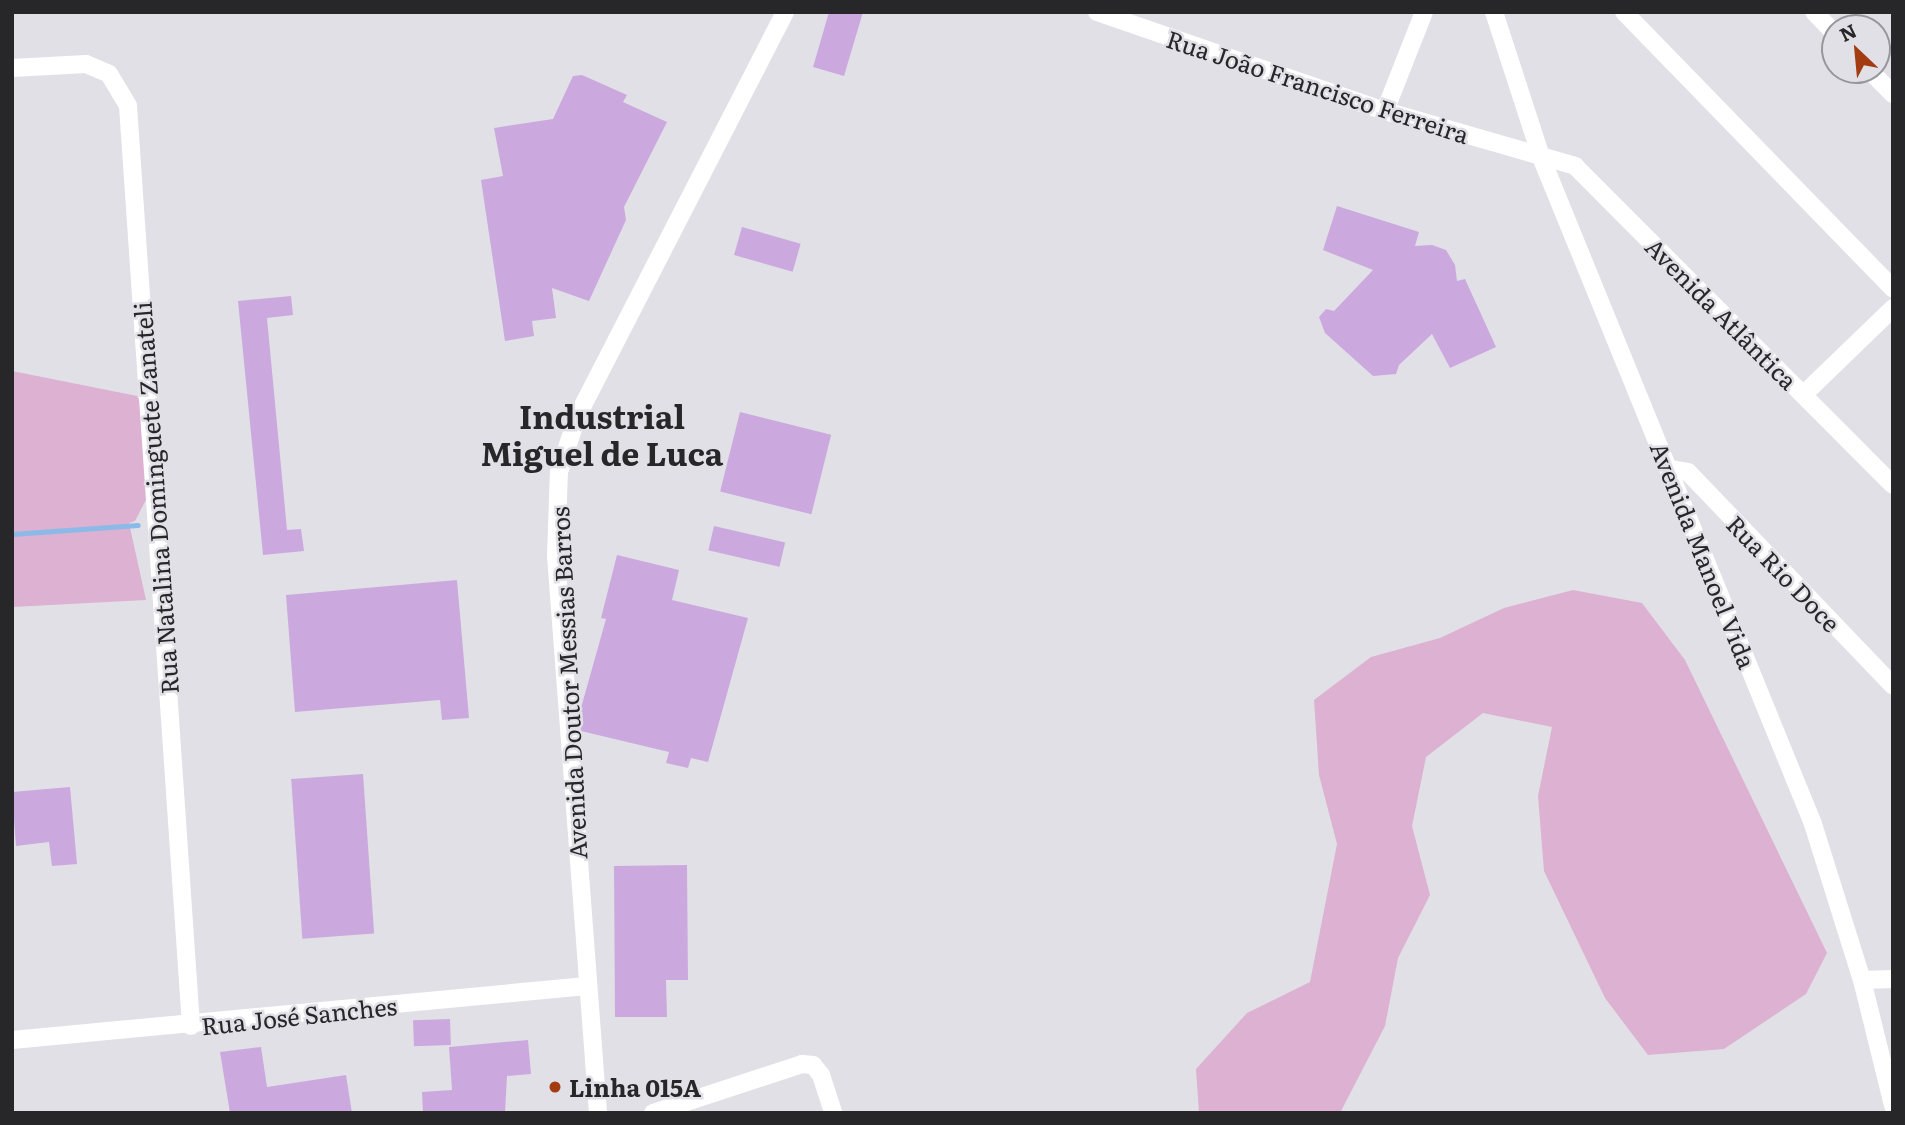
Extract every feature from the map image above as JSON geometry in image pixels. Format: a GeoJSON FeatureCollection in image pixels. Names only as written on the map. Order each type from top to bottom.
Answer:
{"type":"FeatureCollection","features":[{"type":"Feature","properties":{"kind":"street","name":"Avenida Doutor Messias Barros"},"geometry":{"type":"LineString","coordinates":[[598,1113],[586,986],[556,556],[559,472],[577,417],[785,12]]}},
{"type":"Feature","properties":{"kind":"street","name":"Rua João Francisco Ferreira"},"geometry":{"type":"LineString","coordinates":[[1097,12],[1385,111],[1541,157]]}},
{"type":"Feature","properties":{"kind":"street"},"geometry":{"type":"LineString","coordinates":[[1385,111],[1424,12]]}},
{"type":"Feature","properties":{"kind":"street","name":"Avenida Manoel Vida"},"geometry":{"type":"LineString","coordinates":[[1494,12],[1541,157],[1616,346],[1671,470],[1813,824],[1861,979],[1893,1105]]}},
{"type":"Feature","properties":{"kind":"street"},"geometry":{"type":"LineString","coordinates":[[1624,12],[1893,289]]}},
{"type":"Feature","properties":{"kind":"street","name":"Rua Natalina Dominguete Zanateli"},"geometry":{"type":"LineString","coordinates":[[12,68],[86,64],[109,74],[128,106],[191,1026]]}},
{"type":"Feature","properties":{"kind":"street","name":"Avenida Atlântica"},"geometry":{"type":"LineString","coordinates":[[1541,157],[1575,166],[1893,485]]}},
{"type":"Feature","properties":{"kind":"street"},"geometry":{"type":"LineString","coordinates":[[1804,394],[1893,308]]}},
{"type":"Feature","properties":{"kind":"street","name":"Rua Rio Doce"},"geometry":{"type":"LineString","coordinates":[[1671,470],[1688,472],[1893,687]]}},
{"type":"Feature","properties":{"kind":"street"},"geometry":{"type":"LineString","coordinates":[[1861,979],[1893,979]]}},
{"type":"Feature","properties":{"kind":"street","name":"Rua José Sanches"},"geometry":{"type":"LineString","coordinates":[[12,1040],[191,1026],[586,986]]}},
{"type":"Feature","properties":{"kind":"street"},"geometry":{"type":"LineString","coordinates":[[653,1113],[802,1064],[813,1065],[821,1075],[833,1113]]}},
{"type":"Feature","properties":{"kind":"shaded area"},"geometry":{"type":"Polygon","coordinates":[[[12,371],[137,396],[167,459],[135,521],[129,523],[146,600],[12,607],[12,371]]]}},
{"type":"Feature","properties":{"kind":"shaded area"},"geometry":{"type":"Polygon","coordinates":[[[1573,590],[1642,603],[1685,660],[1827,953],[1806,994],[1724,1049],[1648,1055],[1605,998],[1544,871],[1538,796],[1552,727],[1483,713],[1426,757],[1412,826],[1430,895],[1398,958],[1385,1026],[1340,1113],[1199,1113],[1196,1069],[1247,1013],[1310,982],[1337,844],[1319,775],[1314,700],[1371,657],[1440,638],[1504,608],[1573,590]]]}},
{"type":"Feature","properties":{"kind":"building"},"geometry":{"type":"Polygon","coordinates":[[[829,12],[863,12],[844,76],[813,67],[829,12]]]}},
{"type":"Feature","properties":{"kind":"building"},"geometry":{"type":"Polygon","coordinates":[[[582,75],[627,95],[623,102],[667,122],[624,207],[626,220],[589,301],[552,288],[556,318],[532,321],[534,336],[505,341],[481,180],[503,176],[494,128],[553,119],[573,76],[582,75]]]}},
{"type":"Feature","properties":{"kind":"building"},"geometry":{"type":"Polygon","coordinates":[[[1337,206],[1419,232],[1415,246],[1432,245],[1446,250],[1455,265],[1457,281],[1465,279],[1496,347],[1450,368],[1432,334],[1399,365],[1396,374],[1373,376],[1325,333],[1319,317],[1326,309],[1334,311],[1373,270],[1323,250],[1337,206]]]}},
{"type":"Feature","properties":{"kind":"building"},"geometry":{"type":"Polygon","coordinates":[[[742,227],[801,244],[793,272],[734,255],[742,227]]]}},
{"type":"Feature","properties":{"kind":"building"},"geometry":{"type":"Polygon","coordinates":[[[291,296],[293,315],[267,318],[287,530],[301,529],[304,551],[263,555],[238,301],[291,296]]]}},
{"type":"Feature","properties":{"kind":"building"},"geometry":{"type":"Polygon","coordinates":[[[740,412],[831,435],[811,514],[720,492],[740,412]]]}},
{"type":"Feature","properties":{"kind":"building"},"geometry":{"type":"Polygon","coordinates":[[[714,526],[785,542],[780,567],[708,550],[714,526]]]}},
{"type":"Feature","properties":{"kind":"building"},"geometry":{"type":"Polygon","coordinates":[[[617,555],[679,570],[672,600],[748,618],[708,762],[691,758],[688,768],[666,763],[669,752],[581,731],[579,715],[606,619],[601,618],[617,555]]]}},
{"type":"Feature","properties":{"kind":"building"},"geometry":{"type":"Polygon","coordinates":[[[457,580],[469,718],[442,720],[440,700],[295,712],[286,595],[457,580]]]}},
{"type":"Feature","properties":{"kind":"building"},"geometry":{"type":"Polygon","coordinates":[[[363,774],[374,934],[302,939],[291,779],[363,774]]]}},
{"type":"Feature","properties":{"kind":"building"},"geometry":{"type":"Polygon","coordinates":[[[70,787],[77,864],[52,866],[49,842],[16,846],[12,792],[70,787]]]}},
{"type":"Feature","properties":{"kind":"building"},"geometry":{"type":"Polygon","coordinates":[[[687,865],[688,980],[666,980],[667,1017],[615,1017],[614,866],[687,865]]]}},
{"type":"Feature","properties":{"kind":"building"},"geometry":{"type":"Polygon","coordinates":[[[450,1019],[451,1045],[414,1046],[413,1020],[450,1019]]]}},
{"type":"Feature","properties":{"kind":"building"},"geometry":{"type":"Polygon","coordinates":[[[528,1040],[531,1074],[507,1076],[505,1113],[423,1113],[422,1092],[452,1090],[449,1047],[528,1040]]]}},
{"type":"Feature","properties":{"kind":"building"},"geometry":{"type":"Polygon","coordinates":[[[261,1047],[267,1087],[346,1075],[352,1113],[230,1113],[220,1052],[261,1047]]]}},
{"type":"Feature","properties":{"kind":"waterway"},"geometry":{"type":"LineString","coordinates":[[12,534],[138,525]]}},
{"type":"Feature","properties":{"kind":"place","name":"Linha 015A"},"geometry":{"type":"Point","coordinates":[555,1087]}},
{"type":"Feature","properties":{"kind":"district","name":"Industrial Miguel de Luca"},"geometry":{"type":"Point","coordinates":[602,434]}}]}
